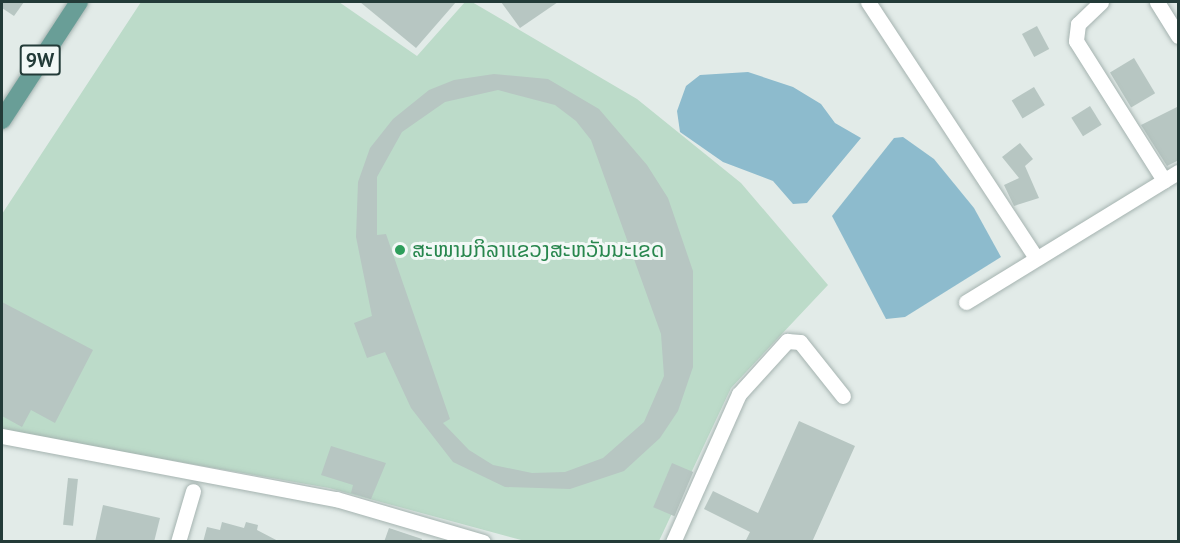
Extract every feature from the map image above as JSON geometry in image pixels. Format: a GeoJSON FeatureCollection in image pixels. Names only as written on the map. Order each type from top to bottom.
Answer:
{"type":"FeatureCollection","features":[{"type":"Feature","properties":{"kind":"main road","name":"9W"},"geometry":{"type":"LineString","coordinates":[[2,120],[79,2]]}},
{"type":"Feature","properties":{"kind":"street"},"geometry":{"type":"LineString","coordinates":[[868,2],[1035,256]]}},
{"type":"Feature","properties":{"kind":"street"},"geometry":{"type":"LineString","coordinates":[[1101,2],[1078,24],[1076,40],[1164,180]]}},
{"type":"Feature","properties":{"kind":"street"},"geometry":{"type":"LineString","coordinates":[[1156,2],[1179,36]]}},
{"type":"Feature","properties":{"kind":"street"},"geometry":{"type":"LineString","coordinates":[[966,302],[1035,256],[1179,172]]}},
{"type":"Feature","properties":{"kind":"street"},"geometry":{"type":"LineString","coordinates":[[673,542],[739,394],[778,348],[794,339],[800,342],[843,396]]}},
{"type":"Feature","properties":{"kind":"street"},"geometry":{"type":"LineString","coordinates":[[2,436],[336,499],[483,542]]}},
{"type":"Feature","properties":{"kind":"street"},"geometry":{"type":"LineString","coordinates":[[178,542],[193,491]]}},
{"type":"Feature","properties":{"kind":"green space","name":"ສະໜາມກິລາແຂວງສະຫວັນນະເຂດ"},"geometry":{"type":"Polygon","coordinates":[[[141,2],[339,2],[417,56],[465,2],[472,2],[637,99],[741,183],[828,285],[731,388],[659,541],[525,541],[329,488],[2,431],[2,214],[141,2]]]}},
{"type":"Feature","properties":{"kind":"water"},"geometry":{"type":"Polygon","coordinates":[[[748,72],[793,87],[821,104],[835,123],[861,138],[807,203],[793,204],[773,181],[723,162],[680,132],[677,111],[686,86],[700,75],[748,72]]]}},
{"type":"Feature","properties":{"kind":"water"},"geometry":{"type":"Polygon","coordinates":[[[903,137],[934,159],[974,208],[1001,257],[905,317],[886,319],[832,216],[894,138],[903,137]]]}},
{"type":"Feature","properties":{"kind":"building"},"geometry":{"type":"Polygon","coordinates":[[[2,2],[24,2],[14,16],[2,8],[2,2]]]}},
{"type":"Feature","properties":{"kind":"building"},"geometry":{"type":"Polygon","coordinates":[[[360,2],[456,2],[416,48],[360,2]]]}},
{"type":"Feature","properties":{"kind":"building"},"geometry":{"type":"Polygon","coordinates":[[[501,2],[558,2],[520,28],[501,2]]]}},
{"type":"Feature","properties":{"kind":"building"},"geometry":{"type":"Polygon","coordinates":[[[1037,26],[1049,49],[1034,57],[1022,34],[1037,26]]]}},
{"type":"Feature","properties":{"kind":"building"},"geometry":{"type":"Polygon","coordinates":[[[1134,58],[1155,93],[1131,108],[1110,72],[1134,58]]]}},
{"type":"Feature","properties":{"kind":"building"},"geometry":{"type":"Polygon","coordinates":[[[494,74],[548,79],[599,109],[647,165],[668,198],[693,271],[693,367],[678,411],[660,438],[624,471],[570,489],[505,487],[453,462],[411,408],[385,352],[367,358],[354,323],[372,316],[356,237],[358,182],[370,148],[393,119],[429,90],[454,80],[494,74]],[[498,90],[445,102],[402,132],[377,177],[377,235],[386,234],[450,419],[443,423],[469,450],[493,465],[532,473],[565,472],[603,458],[644,422],[664,376],[661,334],[591,140],[576,121],[555,105],[498,90]]]}},
{"type":"Feature","properties":{"kind":"building"},"geometry":{"type":"Polygon","coordinates":[[[1034,87],[1045,105],[1023,118],[1012,100],[1034,87]]]}},
{"type":"Feature","properties":{"kind":"building"},"geometry":{"type":"Polygon","coordinates":[[[1090,106],[1102,125],[1083,136],[1071,118],[1090,106]]]}},
{"type":"Feature","properties":{"kind":"building"},"geometry":{"type":"Polygon","coordinates":[[[1179,106],[1179,160],[1167,166],[1141,125],[1179,106]]]}},
{"type":"Feature","properties":{"kind":"building"},"geometry":{"type":"Polygon","coordinates":[[[1020,143],[1033,159],[1025,166],[1039,198],[1014,206],[1004,185],[1019,178],[1002,157],[1020,143]]]}},
{"type":"Feature","properties":{"kind":"building"},"geometry":{"type":"Polygon","coordinates":[[[2,302],[93,350],[55,423],[31,410],[22,427],[2,416],[2,302]]]}},
{"type":"Feature","properties":{"kind":"building"},"geometry":{"type":"Polygon","coordinates":[[[799,421],[855,446],[812,542],[745,542],[750,532],[704,509],[713,491],[758,513],[799,421]]]}},
{"type":"Feature","properties":{"kind":"building"},"geometry":{"type":"Polygon","coordinates":[[[331,446],[386,463],[371,499],[351,493],[353,485],[321,475],[331,446]]]}},
{"type":"Feature","properties":{"kind":"building"},"geometry":{"type":"Polygon","coordinates":[[[672,463],[693,472],[674,516],[653,507],[672,463]]]}},
{"type":"Feature","properties":{"kind":"building"},"geometry":{"type":"Polygon","coordinates":[[[68,478],[78,479],[73,526],[63,525],[68,478]]]}},
{"type":"Feature","properties":{"kind":"building"},"geometry":{"type":"Polygon","coordinates":[[[103,505],[160,518],[154,542],[95,542],[103,505]]]}},
{"type":"Feature","properties":{"kind":"building"},"geometry":{"type":"Polygon","coordinates":[[[222,522],[244,528],[246,522],[258,525],[257,530],[280,542],[203,542],[207,527],[220,530],[222,522]]]}},
{"type":"Feature","properties":{"kind":"building"},"geometry":{"type":"Polygon","coordinates":[[[389,528],[422,539],[421,542],[384,542],[389,528]]]}},
{"type":"Feature","properties":{"kind":"place","name":"ສະໜາມກິລາແຂວງສະຫວັນນະເຂດ"},"geometry":{"type":"Point","coordinates":[400,250]}}]}
